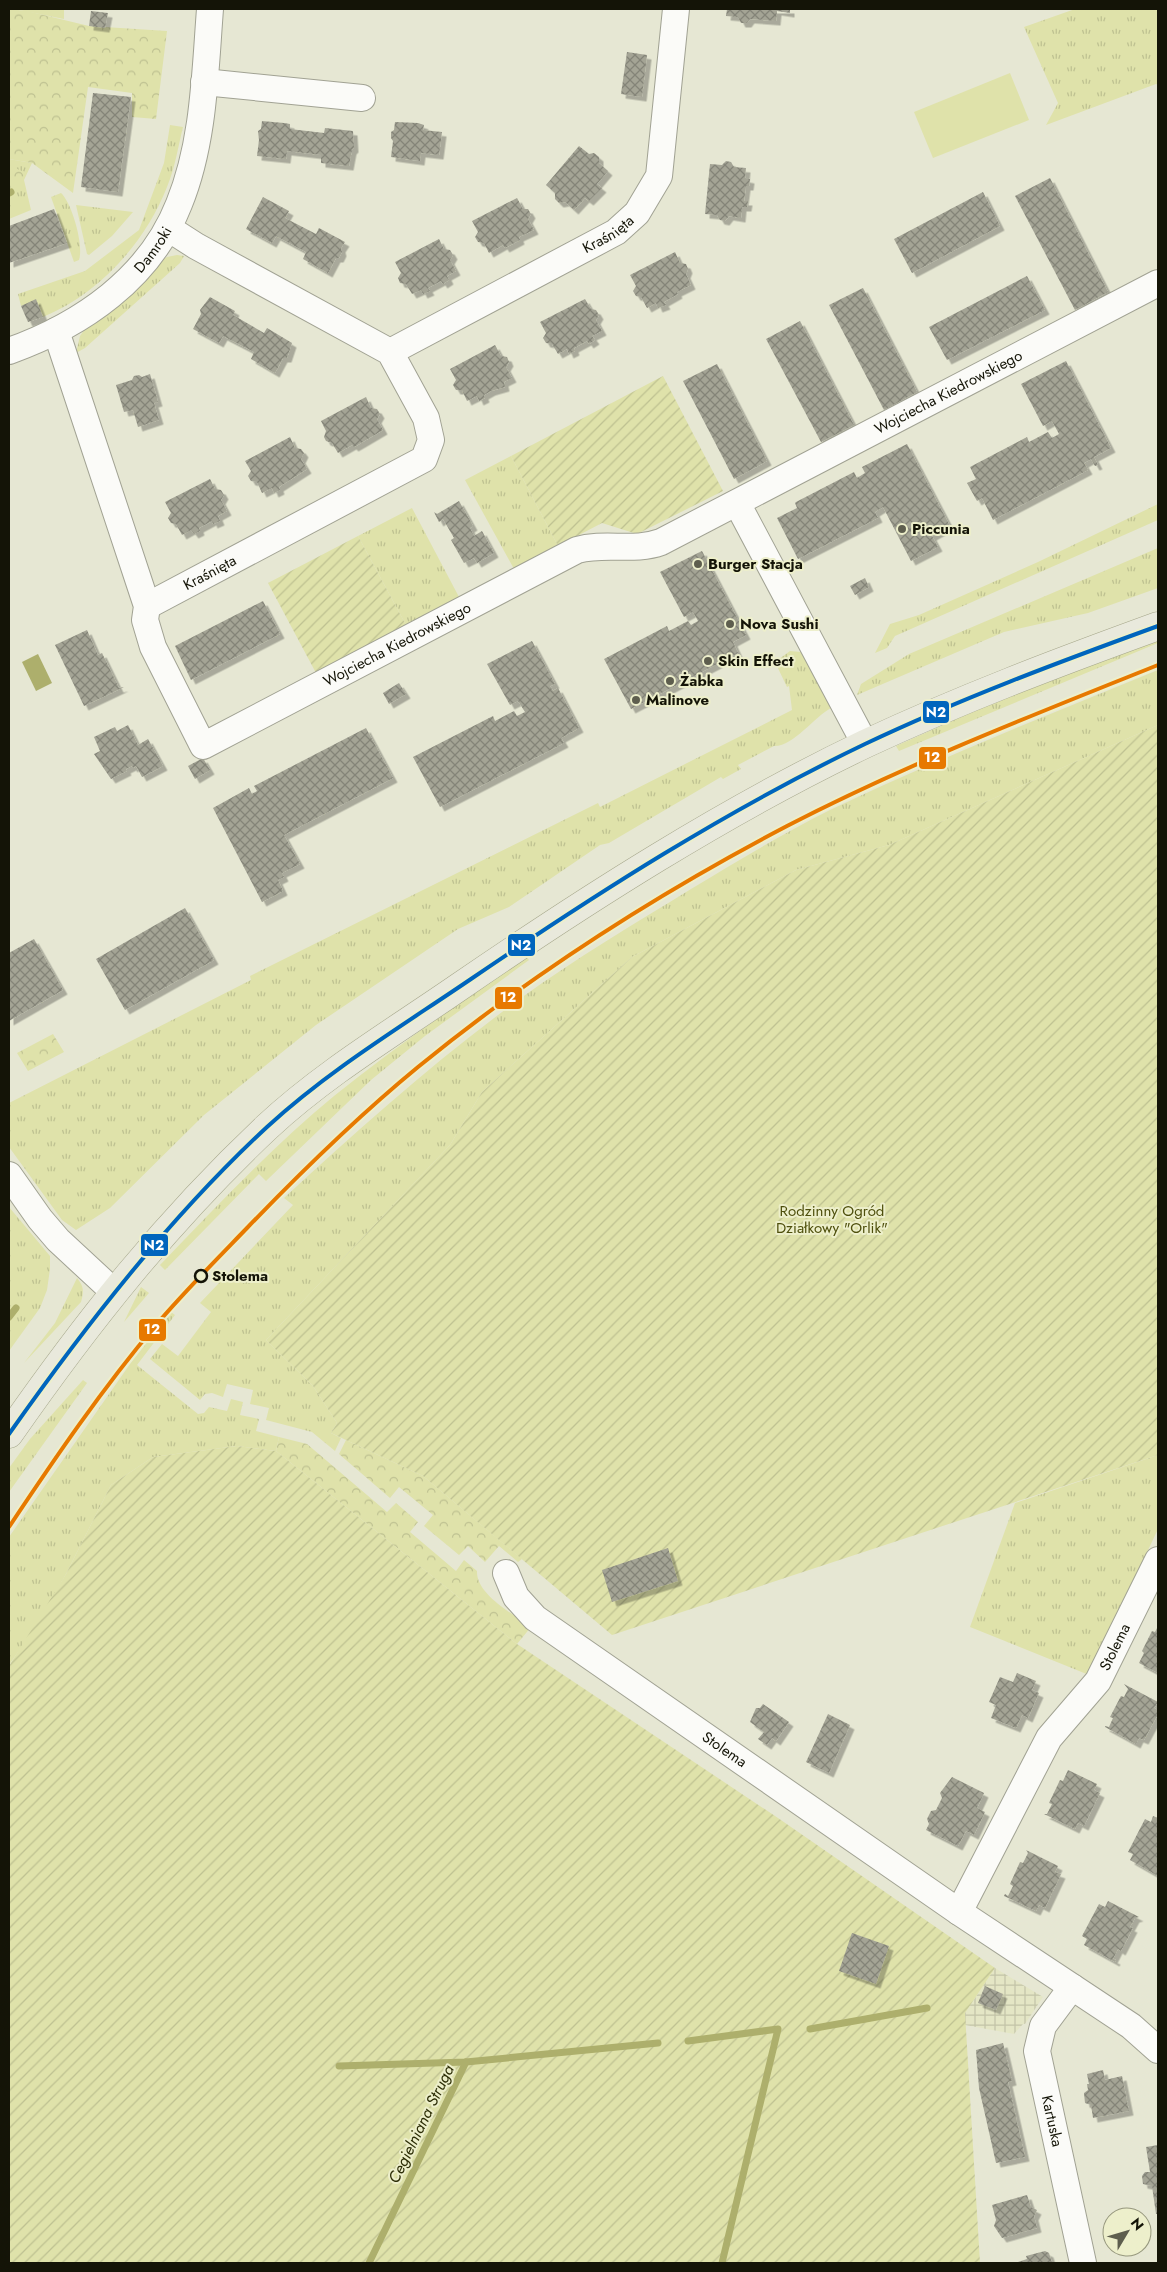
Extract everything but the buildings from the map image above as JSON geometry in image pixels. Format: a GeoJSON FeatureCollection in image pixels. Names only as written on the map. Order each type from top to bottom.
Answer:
{"type":"FeatureCollection","features":[{"type":"Feature","properties":{"kind":"main road"},"geometry":{"type":"LineString","coordinates":[[9,1434],[113,1291],[203,1190],[270,1124],[338,1070],[510,952],[687,839],[865,744],[986,691],[1158,626]]}},
{"type":"Feature","properties":{"kind":"street","name":"Damroki"},"geometry":{"type":"LineString","coordinates":[[9,351],[78,320],[136,272],[168,228],[188,179],[199,121],[210,9]]}},
{"type":"Feature","properties":{"kind":"street","name":"Kraśnięta"},"geometry":{"type":"LineString","coordinates":[[147,606],[424,459],[431,440],[426,418],[390,352],[616,232],[637,213],[659,176],[676,9]]}},
{"type":"Feature","properties":{"kind":"street"},"geometry":{"type":"LineString","coordinates":[[204,82],[362,98]]}},
{"type":"Feature","properties":{"kind":"street"},"geometry":{"type":"LineString","coordinates":[[168,228],[196,246],[390,352]]}},
{"type":"Feature","properties":{"kind":"street","name":"Wojciecha Kiedrowskiego"},"geometry":{"type":"LineString","coordinates":[[147,606],[144,620],[153,648],[202,746],[577,550],[601,545],[634,547],[652,545],[738,503],[1158,283]]}},
{"type":"Feature","properties":{"kind":"street"},"geometry":{"type":"LineString","coordinates":[[56,331],[147,606]]}},
{"type":"Feature","properties":{"kind":"street"},"geometry":{"type":"LineString","coordinates":[[738,503],[865,744]]}},
{"type":"Feature","properties":{"kind":"street"},"geometry":{"type":"LineString","coordinates":[[9,1176],[40,1219],[58,1240],[113,1291]]}},
{"type":"Feature","properties":{"kind":"street","name":"Stolema"},"geometry":{"type":"LineString","coordinates":[[960,1912],[1049,1738],[1098,1681],[1158,1560]]}},
{"type":"Feature","properties":{"kind":"street","name":"Stolema"},"geometry":{"type":"LineString","coordinates":[[506,1573],[516,1597],[535,1618],[960,1912],[1131,2026],[1158,2050]]}},
{"type":"Feature","properties":{"kind":"street","name":"Kartuska"},"geometry":{"type":"LineString","coordinates":[[1072,1987],[1043,2026],[1037,2051],[1083,2263]]}},
{"type":"Feature","properties":{"kind":"shaded area"},"geometry":{"type":"Polygon","coordinates":[[[38,654],[52,683],[36,691],[22,662],[38,654]]]}},
{"type":"Feature","properties":{"kind":"shaded area"},"geometry":{"type":"Polygon","coordinates":[[[995,1968],[1043,1997],[1025,2024],[1014,2034],[965,2025],[965,2013],[995,1968]]]}},
{"type":"Feature","properties":{"kind":"green space"},"geometry":{"type":"Polygon","coordinates":[[[9,9],[27,11],[89,26],[167,31],[156,119],[132,117],[132,93],[88,87],[73,193],[32,163],[9,159],[9,9]]]}},
{"type":"Feature","properties":{"kind":"green space"},"geometry":{"type":"Polygon","coordinates":[[[14,9],[64,9],[64,19],[14,9]]]}},
{"type":"Feature","properties":{"kind":"green space"},"geometry":{"type":"Polygon","coordinates":[[[1075,9],[1158,9],[1158,85],[1156,84],[1046,125],[1058,103],[1024,27],[1075,9]]]}},
{"type":"Feature","properties":{"kind":"green space"},"geometry":{"type":"Polygon","coordinates":[[[1010,73],[1029,120],[933,158],[914,112],[1010,73]]]}},
{"type":"Feature","properties":{"kind":"green space"},"geometry":{"type":"Polygon","coordinates":[[[170,125],[183,127],[172,172],[158,208],[133,247],[101,281],[64,307],[43,317],[36,300],[21,306],[18,294],[85,271],[139,230],[164,163],[170,125]]]}},
{"type":"Feature","properties":{"kind":"green space"},"geometry":{"type":"Polygon","coordinates":[[[9,159],[32,163],[24,180],[31,210],[9,219],[9,159]]]}},
{"type":"Feature","properties":{"kind":"green space"},"geometry":{"type":"Polygon","coordinates":[[[9,165],[26,173],[22,188],[15,194],[9,189],[9,165]]]}},
{"type":"Feature","properties":{"kind":"green space"},"geometry":{"type":"Polygon","coordinates":[[[61,193],[73,215],[80,245],[79,260],[74,262],[51,197],[61,193]]]}},
{"type":"Feature","properties":{"kind":"green space"},"geometry":{"type":"Polygon","coordinates":[[[76,205],[133,212],[112,236],[89,255],[87,254],[76,205]]]}},
{"type":"Feature","properties":{"kind":"green space"},"geometry":{"type":"Polygon","coordinates":[[[184,256],[180,263],[85,348],[76,353],[80,336],[85,329],[161,261],[167,257],[184,256]]]}},
{"type":"Feature","properties":{"kind":"green space"},"geometry":{"type":"Polygon","coordinates":[[[663,376],[723,491],[637,534],[602,523],[558,546],[511,456],[663,376]]]}},
{"type":"Feature","properties":{"kind":"green space"},"geometry":{"type":"Polygon","coordinates":[[[511,456],[558,546],[514,569],[465,480],[511,456]]]}},
{"type":"Feature","properties":{"kind":"green space"},"geometry":{"type":"Polygon","coordinates":[[[1158,504],[1158,520],[895,636],[887,648],[875,653],[890,624],[919,615],[1038,562],[1158,504]]]}},
{"type":"Feature","properties":{"kind":"green space"},"geometry":{"type":"Polygon","coordinates":[[[412,508],[459,597],[406,625],[358,536],[412,508]]]}},
{"type":"Feature","properties":{"kind":"green space"},"geometry":{"type":"Polygon","coordinates":[[[358,536],[406,625],[316,673],[268,583],[358,536]]]}},
{"type":"Feature","properties":{"kind":"green space"},"geometry":{"type":"Polygon","coordinates":[[[1158,548],[1158,588],[1088,613],[1004,632],[857,695],[861,684],[909,654],[1158,548]]]}},
{"type":"Feature","properties":{"kind":"green space"},"geometry":{"type":"Polygon","coordinates":[[[1158,640],[1158,643],[899,751],[896,746],[1008,696],[1158,640]]]}},
{"type":"Feature","properties":{"kind":"green space"},"geometry":{"type":"Polygon","coordinates":[[[790,651],[801,652],[831,708],[796,737],[738,765],[741,769],[723,779],[721,777],[609,843],[600,845],[509,907],[458,929],[316,1025],[204,1115],[110,1208],[76,1230],[62,1220],[9,1147],[9,1103],[251,980],[250,976],[598,803],[600,807],[792,710],[789,686],[787,687],[775,662],[790,651]]]}},
{"type":"Feature","properties":{"kind":"green space"},"geometry":{"type":"Polygon","coordinates":[[[1158,670],[1158,725],[889,845],[796,870],[632,957],[482,1092],[450,1145],[266,1340],[313,1386],[337,1423],[331,1433],[341,1438],[335,1451],[312,1432],[266,1420],[269,1408],[250,1404],[253,1390],[227,1384],[223,1397],[212,1393],[205,1394],[200,1400],[150,1359],[162,1344],[178,1356],[211,1312],[200,1303],[293,1205],[284,1198],[370,1120],[459,1045],[541,984],[691,889],[777,838],[830,810],[952,755],[1158,670]]]}},
{"type":"Feature","properties":{"kind":"green space","name":"Rodzinny Ogród Działkowy \"Orlik\""},"geometry":{"type":"Polygon","coordinates":[[[1158,725],[1158,1455],[612,1635],[423,1476],[331,1433],[337,1423],[313,1386],[266,1340],[450,1145],[482,1092],[632,957],[796,870],[889,845],[1158,725]]]}},
{"type":"Feature","properties":{"kind":"green space"},"geometry":{"type":"Polygon","coordinates":[[[527,957],[529,960],[425,1036],[371,1080],[266,1181],[259,1174],[165,1270],[160,1265],[266,1157],[334,1096],[405,1042],[527,957]]]}},
{"type":"Feature","properties":{"kind":"green space"},"geometry":{"type":"Polygon","coordinates":[[[53,1034],[64,1052],[28,1071],[17,1053],[53,1034]]]}},
{"type":"Feature","properties":{"kind":"green space"},"geometry":{"type":"Polygon","coordinates":[[[9,1207],[50,1256],[50,1269],[47,1290],[40,1308],[9,1351],[9,1207]]]}},
{"type":"Feature","properties":{"kind":"green space"},"geometry":{"type":"Polygon","coordinates":[[[77,1278],[83,1289],[81,1302],[24,1363],[55,1323],[77,1278]]]}},
{"type":"Feature","properties":{"kind":"green space"},"geometry":{"type":"Polygon","coordinates":[[[141,1287],[149,1293],[124,1322],[141,1287]]]}},
{"type":"Feature","properties":{"kind":"green space"},"geometry":{"type":"Polygon","coordinates":[[[171,1312],[175,1315],[137,1365],[198,1414],[204,1413],[209,1407],[227,1411],[231,1399],[243,1402],[240,1415],[259,1419],[256,1431],[279,1437],[276,1451],[237,1446],[153,1457],[111,1485],[66,1574],[36,1626],[9,1665],[9,1537],[130,1364],[171,1312]]]}},
{"type":"Feature","properties":{"kind":"green space"},"geometry":{"type":"Polygon","coordinates":[[[83,1380],[87,1383],[9,1492],[9,1468],[30,1439],[83,1380]]]}},
{"type":"Feature","properties":{"kind":"green space"},"geometry":{"type":"Polygon","coordinates":[[[279,1437],[307,1444],[387,1512],[396,1503],[418,1522],[410,1532],[456,1571],[464,1560],[477,1571],[482,1588],[497,1603],[531,1627],[517,1644],[276,1451],[279,1437]]]}},
{"type":"Feature","properties":{"kind":"green space"},"geometry":{"type":"Polygon","coordinates":[[[346,1440],[423,1476],[522,1559],[518,1562],[499,1546],[485,1562],[468,1546],[459,1555],[424,1526],[433,1515],[399,1487],[390,1498],[339,1454],[346,1440]]]}},
{"type":"Feature","properties":{"kind":"green space"},"geometry":{"type":"Polygon","coordinates":[[[237,1446],[276,1451],[517,1644],[778,1818],[995,1968],[965,2013],[980,2263],[9,2263],[9,1666],[66,1574],[111,1485],[153,1457],[237,1446]]]}},
{"type":"Feature","properties":{"kind":"green space"},"geometry":{"type":"Polygon","coordinates":[[[1158,1455],[1158,1529],[1089,1675],[970,1627],[1015,1503],[1158,1455]]]}},
{"type":"Feature","properties":{"kind":"waterway"},"geometry":{"type":"LineString","coordinates":[[9,1317],[16,1308]]}},
{"type":"Feature","properties":{"kind":"waterway","name":"Cegielniana Struga"},"geometry":{"type":"LineString","coordinates":[[810,2029],[927,2008]]}},
{"type":"Feature","properties":{"kind":"waterway"},"geometry":{"type":"LineString","coordinates":[[688,2041],[778,2029],[722,2263]]}},
{"type":"Feature","properties":{"kind":"waterway","name":"Cegielniana Struga"},"geometry":{"type":"LineString","coordinates":[[339,2066],[466,2062],[658,2043]]}},
{"type":"Feature","properties":{"kind":"waterway","name":"Cegielniana Struga"},"geometry":{"type":"LineString","coordinates":[[369,2263],[466,2062]]}},
{"type":"Feature","properties":{"kind":"transit line","name":"N2"},"geometry":{"type":"LineString","coordinates":[[9,1434],[99,1313],[196,1198],[267,1127],[315,1086],[366,1049],[566,915],[664,854],[763,796],[865,744],[973,696],[1158,626]]}},
{"type":"Feature","properties":{"kind":"transit line","name":"12"},"geometry":{"type":"LineString","coordinates":[[9,1527],[98,1399],[136,1349],[178,1300],[267,1207],[330,1145],[395,1086],[461,1033],[596,937],[691,879],[787,826],[924,761],[1158,665]]}},
{"type":"Feature","properties":{"kind":"place","name":"Piccunia"},"geometry":{"type":"Point","coordinates":[902,529]}},
{"type":"Feature","properties":{"kind":"place","name":"Burger Stacja"},"geometry":{"type":"Point","coordinates":[698,564]}},
{"type":"Feature","properties":{"kind":"place","name":"Nova Sushi"},"geometry":{"type":"Point","coordinates":[730,624]}},
{"type":"Feature","properties":{"kind":"place","name":"Skin Effect"},"geometry":{"type":"Point","coordinates":[708,661]}},
{"type":"Feature","properties":{"kind":"place","name":"Żabka"},"geometry":{"type":"Point","coordinates":[670,681]}},
{"type":"Feature","properties":{"kind":"place","name":"Malinove"},"geometry":{"type":"Point","coordinates":[636,700]}},
{"type":"Feature","properties":{"kind":"place","name":"Stolema"},"geometry":{"type":"Point","coordinates":[201,1276]}}]}
